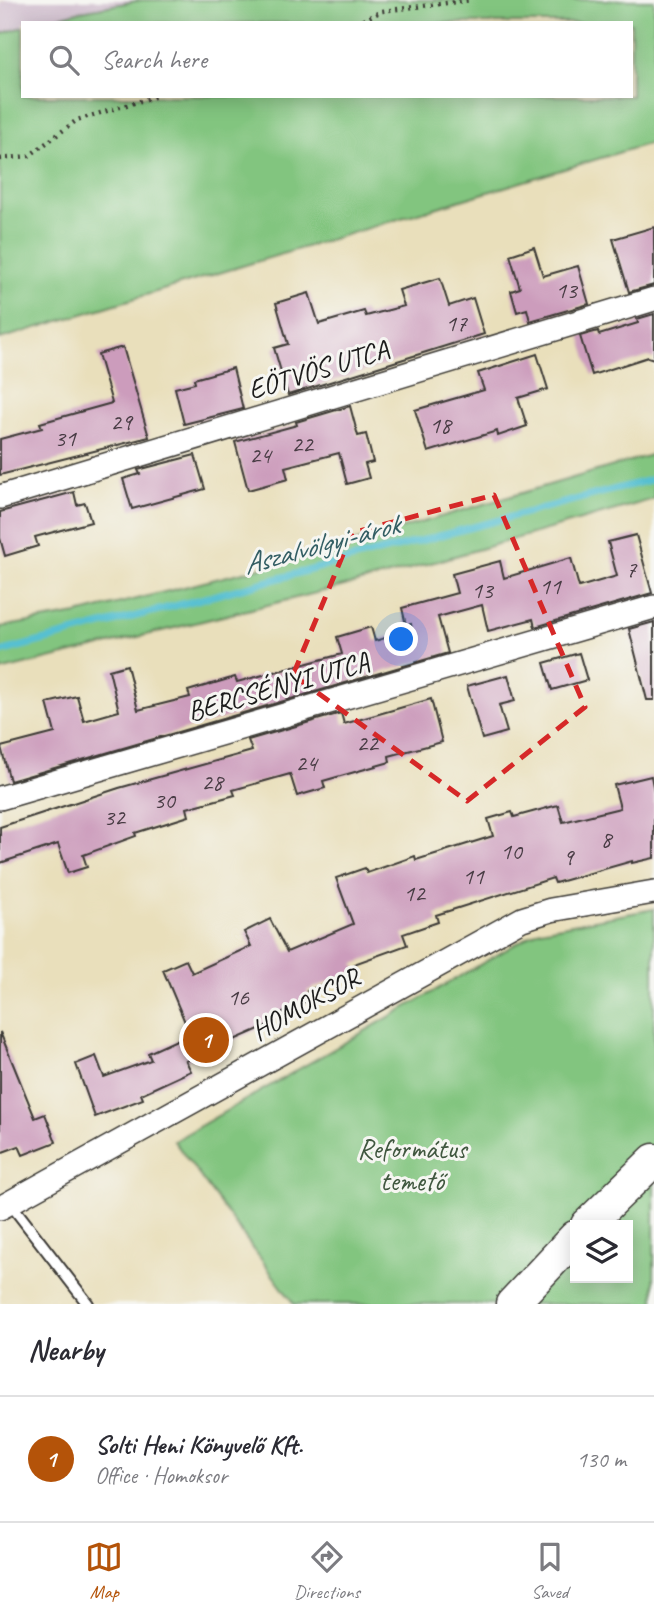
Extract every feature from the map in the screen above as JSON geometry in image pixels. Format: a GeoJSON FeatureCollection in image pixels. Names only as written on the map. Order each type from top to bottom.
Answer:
{"type":"FeatureCollection","features":[{"type":"Feature","properties":{"kind":"street","name":"EÖTVÖS UTCA"},"geometry":{"type":"LineString","coordinates":[[0,497],[654,299]]}},
{"type":"Feature","properties":{"kind":"street","name":"BERCSÉNYI UTCA"},"geometry":{"type":"LineString","coordinates":[[0,798],[654,607]]}},
{"type":"Feature","properties":{"kind":"street","name":"HOMOKSOR"},"geometry":{"type":"LineString","coordinates":[[5,1205],[522,919],[551,910],[654,892]]}},
{"type":"Feature","properties":{"kind":"street"},"geometry":{"type":"LineString","coordinates":[[592,1220],[654,1160]]}},
{"type":"Feature","properties":{"kind":"street"},"geometry":{"type":"LineString","coordinates":[[512,1304],[570,1242]]}},
{"type":"Feature","properties":{"kind":"lane"},"geometry":{"type":"LineString","coordinates":[[5,1205],[88,1304]]}},
{"type":"Feature","properties":{"kind":"path"},"geometry":{"type":"LineString","coordinates":[[361,21],[382,11],[472,0]]}},
{"type":"Feature","properties":{"kind":"path"},"geometry":{"type":"LineString","coordinates":[[0,159],[29,156],[76,120],[150,98]]}},
{"type":"Feature","properties":{"kind":"highlighted area"},"geometry":{"type":"Polygon","coordinates":[[[494,495],[585,707],[467,801],[293,675],[352,533],[494,495]]]}},
{"type":"Feature","properties":{"kind":"shaded area"},"geometry":{"type":"Polygon","coordinates":[[[142,0],[81,11],[46,21],[21,21],[21,28],[0,34],[0,2],[142,0]]]}},
{"type":"Feature","properties":{"kind":"green space"},"geometry":{"type":"Polygon","coordinates":[[[142,0],[654,0],[654,142],[0,339],[0,34],[21,28],[21,98],[633,98],[633,21],[46,21],[81,11],[142,0]]]}},
{"type":"Feature","properties":{"kind":"green space"},"geometry":{"type":"Polygon","coordinates":[[[654,454],[654,499],[389,575],[0,671],[0,627],[77,614],[311,555],[654,454]]]}},
{"type":"Feature","properties":{"kind":"green space","name":"Református temető"},"geometry":{"type":"Polygon","coordinates":[[[654,909],[654,1304],[294,1304],[174,1141],[540,930],[654,909]]]}},
{"type":"Feature","properties":{"kind":"building"},"geometry":{"type":"Polygon","coordinates":[[[654,227],[654,285],[629,292],[613,239],[654,227]]]}},
{"type":"Feature","properties":{"kind":"building"},"geometry":{"type":"Polygon","coordinates":[[[534,247],[543,276],[578,266],[589,304],[530,321],[527,309],[517,312],[511,291],[520,288],[510,255],[534,247]]]}},
{"type":"Feature","properties":{"kind":"building"},"geometry":{"type":"Polygon","coordinates":[[[440,278],[449,306],[473,298],[484,334],[288,395],[274,348],[288,344],[276,303],[309,293],[319,324],[364,311],[366,316],[404,306],[399,290],[440,278]]]}},
{"type":"Feature","properties":{"kind":"building"},"geometry":{"type":"Polygon","coordinates":[[[654,314],[654,359],[648,357],[592,375],[580,336],[598,331],[599,335],[638,323],[637,319],[654,314]]]}},
{"type":"Feature","properties":{"kind":"building"},"geometry":{"type":"Polygon","coordinates":[[[123,347],[149,437],[0,475],[0,439],[42,428],[40,423],[112,403],[98,354],[123,347]]]}},
{"type":"Feature","properties":{"kind":"building"},"geometry":{"type":"Polygon","coordinates":[[[537,354],[548,389],[518,398],[527,426],[498,436],[497,431],[428,452],[415,410],[484,390],[478,373],[537,354]]]}},
{"type":"Feature","properties":{"kind":"building"},"geometry":{"type":"Polygon","coordinates":[[[233,368],[243,409],[184,424],[175,388],[195,383],[194,379],[233,368]]]}},
{"type":"Feature","properties":{"kind":"building"},"geometry":{"type":"Polygon","coordinates":[[[350,406],[358,436],[366,434],[373,462],[365,464],[369,478],[347,484],[339,453],[285,467],[288,479],[248,490],[235,442],[297,425],[296,422],[350,406]]]}},
{"type":"Feature","properties":{"kind":"building"},"geometry":{"type":"Polygon","coordinates":[[[195,455],[205,489],[132,509],[123,479],[140,474],[138,470],[195,455]]]}},
{"type":"Feature","properties":{"kind":"building"},"geometry":{"type":"Polygon","coordinates":[[[74,492],[77,505],[85,503],[91,522],[35,537],[38,546],[5,556],[0,538],[0,512],[74,492]]]}},
{"type":"Feature","properties":{"kind":"building"},"geometry":{"type":"Polygon","coordinates":[[[636,535],[652,593],[535,627],[533,619],[488,631],[482,605],[438,617],[448,653],[10,781],[1,747],[55,733],[47,703],[77,696],[84,721],[119,711],[109,670],[127,665],[138,710],[190,697],[188,691],[235,677],[237,682],[342,654],[337,637],[371,627],[375,641],[412,630],[411,624],[406,625],[402,608],[457,593],[452,574],[500,561],[504,578],[571,558],[579,587],[617,576],[608,542],[636,535]]]}},
{"type":"Feature","properties":{"kind":"building"},"geometry":{"type":"Polygon","coordinates":[[[654,622],[654,700],[647,700],[629,629],[654,622]]]}},
{"type":"Feature","properties":{"kind":"building"},"geometry":{"type":"Polygon","coordinates":[[[579,653],[587,680],[552,690],[544,663],[579,653]]]}},
{"type":"Feature","properties":{"kind":"building"},"geometry":{"type":"Polygon","coordinates":[[[508,675],[515,701],[499,705],[507,732],[482,739],[467,686],[508,675]]]}},
{"type":"Feature","properties":{"kind":"building"},"geometry":{"type":"Polygon","coordinates":[[[431,699],[442,742],[389,756],[390,762],[323,781],[325,788],[297,796],[290,774],[233,790],[235,795],[187,808],[189,816],[135,833],[136,836],[83,855],[87,867],[68,873],[58,844],[0,863],[0,827],[119,788],[252,751],[248,740],[341,713],[344,724],[431,699]]]}},
{"type":"Feature","properties":{"kind":"building"},"geometry":{"type":"Polygon","coordinates":[[[651,776],[654,791],[654,858],[632,861],[555,883],[553,878],[436,915],[438,922],[403,934],[407,945],[354,964],[357,970],[307,991],[311,999],[273,1018],[275,1022],[186,1061],[191,1071],[141,1094],[143,1099],[95,1117],[76,1064],[96,1056],[104,1077],[151,1060],[148,1053],[190,1034],[163,970],[186,960],[192,973],[251,946],[244,932],[270,919],[287,952],[353,924],[336,878],[365,868],[367,873],[415,856],[416,860],[493,836],[488,819],[512,812],[514,817],[558,805],[563,822],[620,808],[614,785],[651,776]]]}},
{"type":"Feature","properties":{"kind":"building"},"geometry":{"type":"Polygon","coordinates":[[[0,1032],[35,1118],[45,1114],[56,1142],[23,1155],[19,1146],[0,1153],[0,1032]]]}},
{"type":"Feature","properties":{"kind":"waterway","name":"Aszalvölgyi-árok"},"geometry":{"type":"LineString","coordinates":[[0,652],[654,479]]}},
{"type":"Feature","properties":{"kind":"place","name":"Solti Heni Könyvelő Kft."},"geometry":{"type":"Point","coordinates":[206,1040]}}]}
